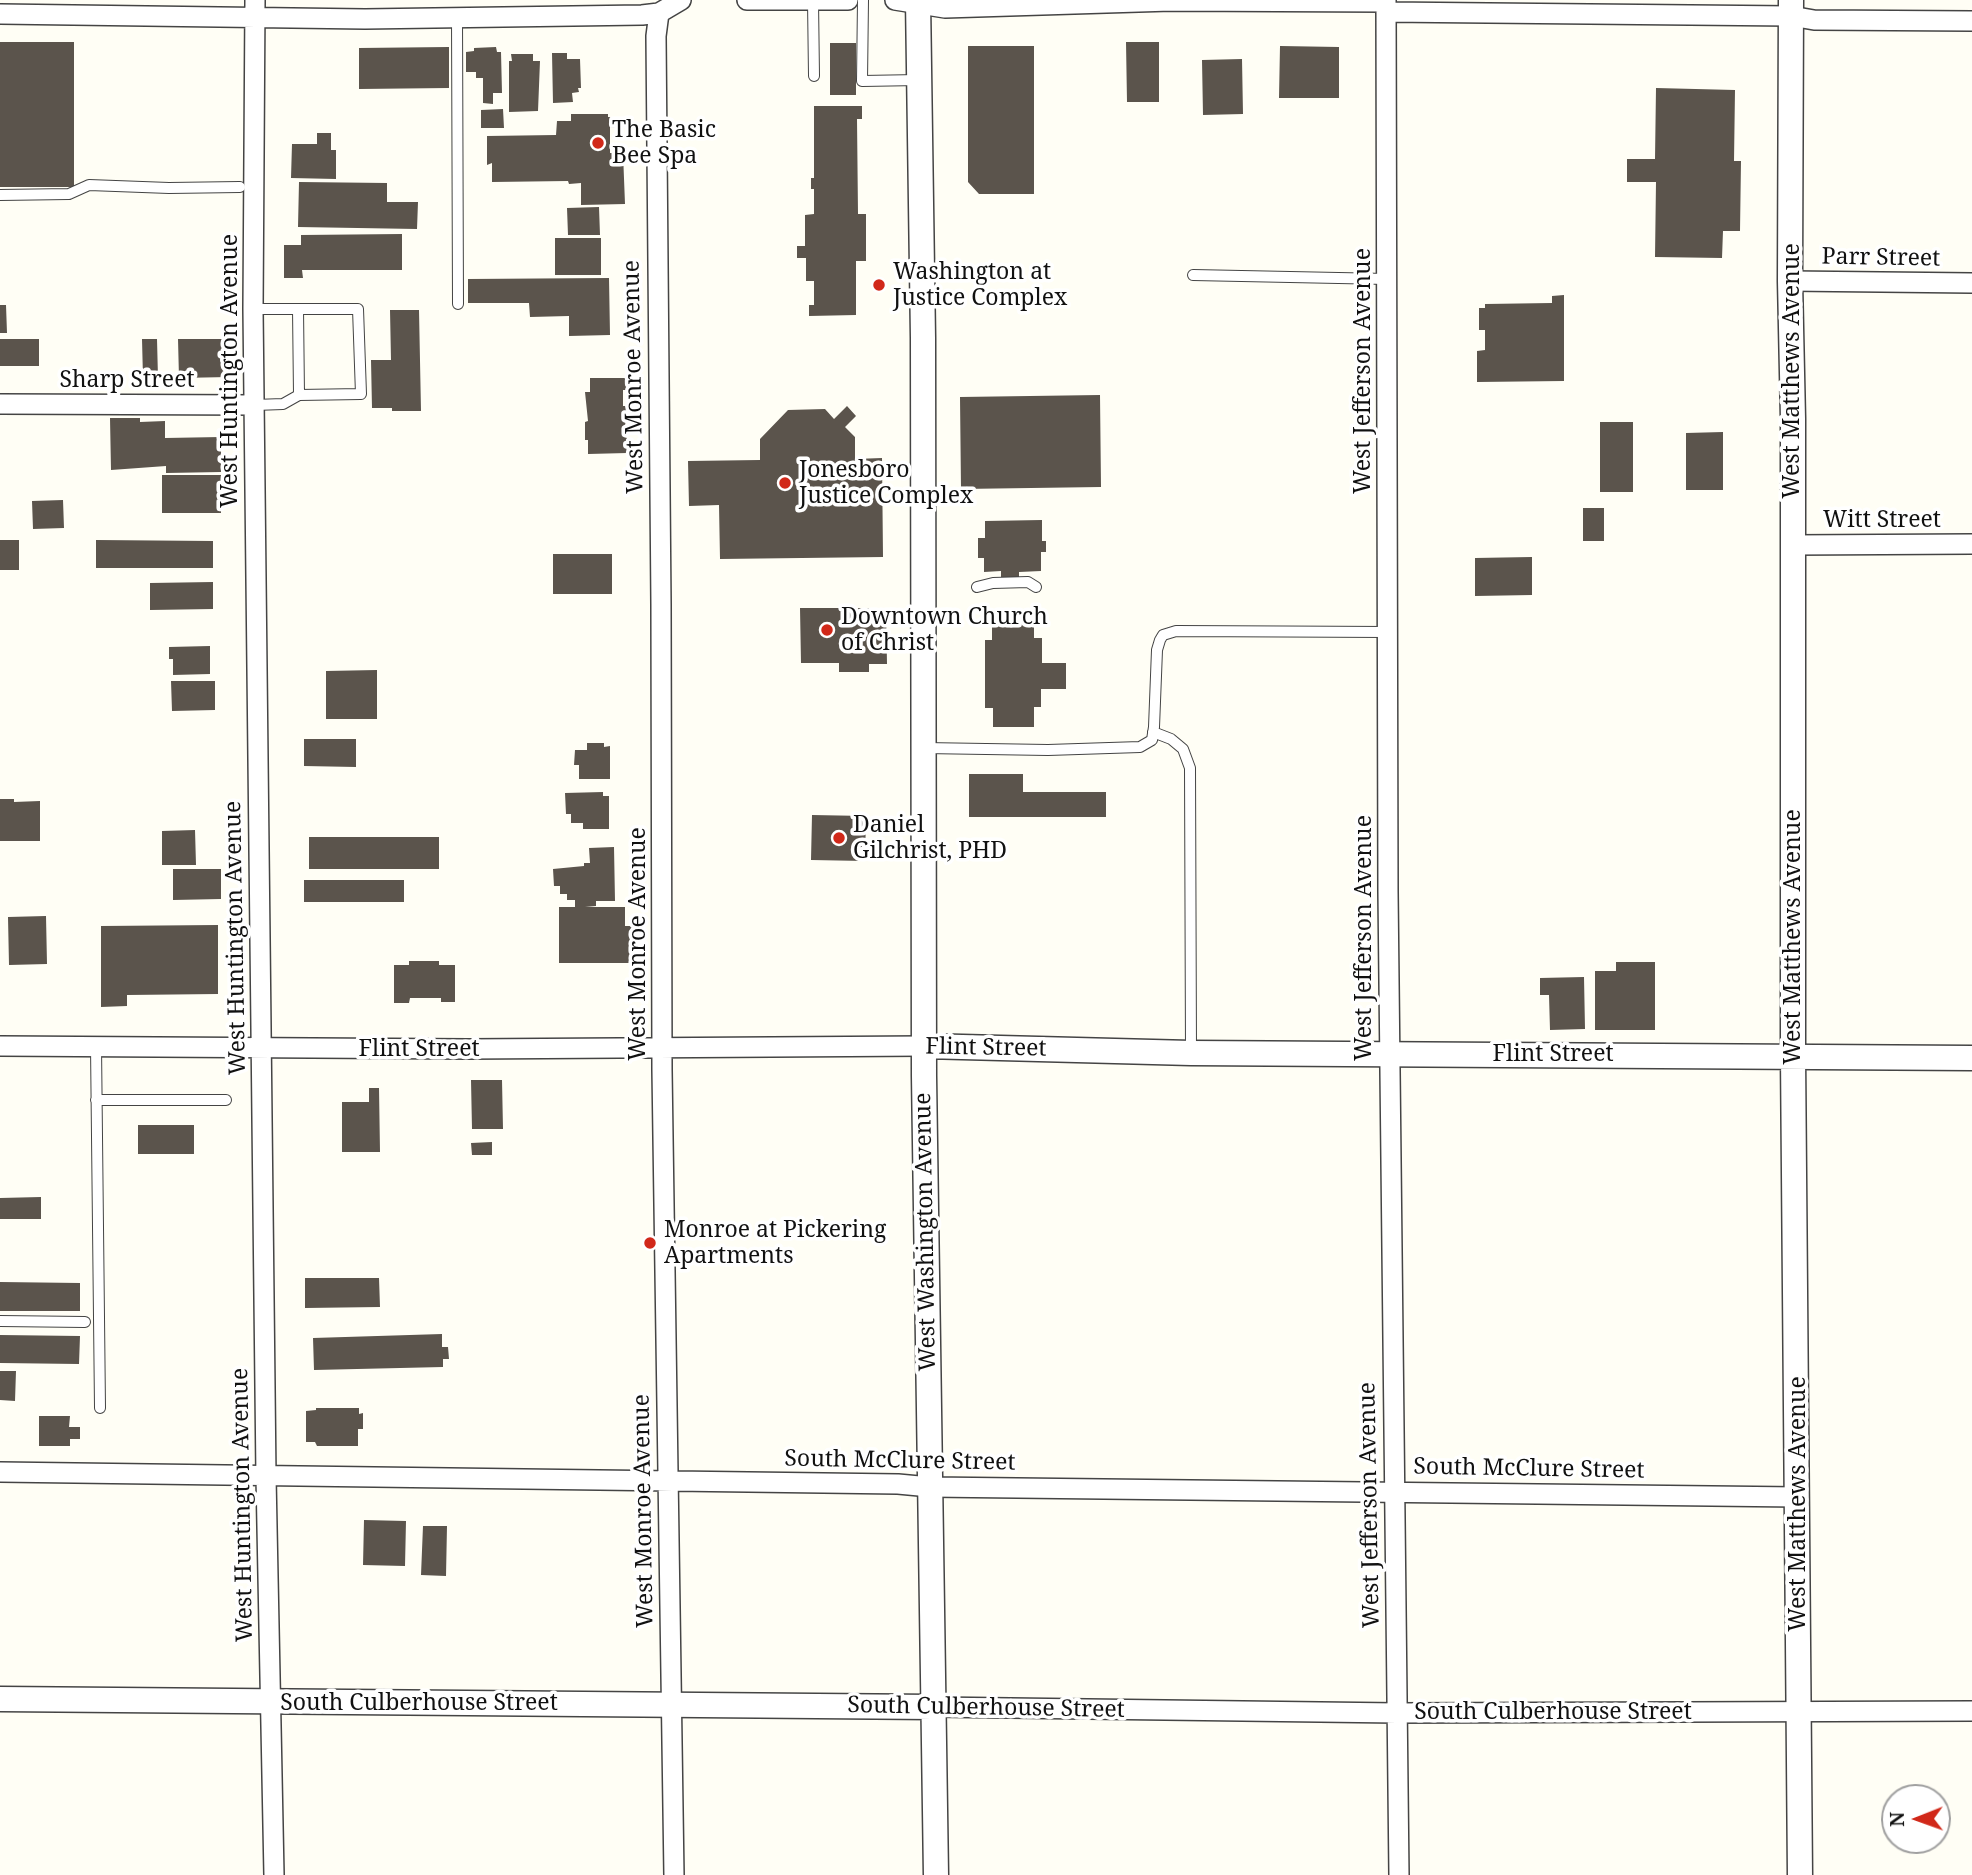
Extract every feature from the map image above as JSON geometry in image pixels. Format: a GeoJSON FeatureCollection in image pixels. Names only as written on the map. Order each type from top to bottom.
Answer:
{"type":"FeatureCollection","features":[{"type":"Feature","properties":{"kind":"street"},"geometry":{"type":"LineString","coordinates":[[0,14],[255,9],[457,18],[642,15],[659,13],[681,0]]}},
{"type":"Feature","properties":{"kind":"street"},"geometry":{"type":"LineString","coordinates":[[747,0],[848,0]]}},
{"type":"Feature","properties":{"kind":"street"},"geometry":{"type":"LineString","coordinates":[[910,2],[945,8],[1171,1],[1791,8],[1814,20],[1972,21]]}},
{"type":"Feature","properties":{"kind":"street","name":"West Washington Avenue"},"geometry":{"type":"LineString","coordinates":[[910,2],[919,80],[923,338],[924,1046],[936,1875]]}},
{"type":"Feature","properties":{"kind":"street","name":"West Jefferson Avenue"},"geometry":{"type":"LineString","coordinates":[[1387,5],[1389,1053],[1399,1875]]}},
{"type":"Feature","properties":{"kind":"street","name":"West Matthews Avenue"},"geometry":{"type":"LineString","coordinates":[[1791,8],[1793,1056],[1800,1875]]}},
{"type":"Feature","properties":{"kind":"street","name":"West Huntington Avenue"},"geometry":{"type":"LineString","coordinates":[[255,9],[253,309],[266,1477],[274,1875]]}},
{"type":"Feature","properties":{"kind":"street","name":"West Monroe Avenue"},"geometry":{"type":"LineString","coordinates":[[659,13],[656,37],[662,1049],[674,1875]]}},
{"type":"Feature","properties":{"kind":"street","name":"Parr Street"},"geometry":{"type":"LineString","coordinates":[[1790,281],[1972,283]]}},
{"type":"Feature","properties":{"kind":"street","name":"Sharp Street"},"geometry":{"type":"LineString","coordinates":[[0,404],[255,404]]}},
{"type":"Feature","properties":{"kind":"street","name":"Witt Street"},"geometry":{"type":"LineString","coordinates":[[1793,545],[1972,544]]}},
{"type":"Feature","properties":{"kind":"street","name":"Flint Street"},"geometry":{"type":"LineString","coordinates":[[0,1046],[662,1049],[924,1046],[1191,1053],[1972,1058]]}},
{"type":"Feature","properties":{"kind":"street","name":"South McClure Street"},"geometry":{"type":"LineString","coordinates":[[0,1472],[1798,1497]]}},
{"type":"Feature","properties":{"kind":"street","name":"South Culberhouse Street"},"geometry":{"type":"LineString","coordinates":[[0,1699],[1397,1713],[1972,1711]]}},
{"type":"Feature","properties":{"kind":"lane"},"geometry":{"type":"LineString","coordinates":[[863,0],[862,82],[919,80]]}},
{"type":"Feature","properties":{"kind":"lane"},"geometry":{"type":"LineString","coordinates":[[813,1],[814,76]]}},
{"type":"Feature","properties":{"kind":"lane"},"geometry":{"type":"LineString","coordinates":[[457,18],[458,304]]}},
{"type":"Feature","properties":{"kind":"lane"},"geometry":{"type":"LineString","coordinates":[[0,195],[69,194],[89,185],[240,187]]}},
{"type":"Feature","properties":{"kind":"lane"},"geometry":{"type":"LineString","coordinates":[[1193,275],[1387,279]]}},
{"type":"Feature","properties":{"kind":"lane"},"geometry":{"type":"LineString","coordinates":[[253,309],[358,309],[361,394],[299,395],[283,404],[255,404]]}},
{"type":"Feature","properties":{"kind":"lane"},"geometry":{"type":"LineString","coordinates":[[298,309],[299,395]]}},
{"type":"Feature","properties":{"kind":"lane"},"geometry":{"type":"LineString","coordinates":[[977,587],[993,583],[1028,582],[1036,587]]}},
{"type":"Feature","properties":{"kind":"lane"},"geometry":{"type":"LineString","coordinates":[[923,748],[1048,750],[1140,747],[1152,740],[1157,650],[1163,635],[1176,631],[1388,632]]}},
{"type":"Feature","properties":{"kind":"lane"},"geometry":{"type":"LineString","coordinates":[[1153,732],[1171,739],[1183,749],[1191,768],[1191,1053]]}},
{"type":"Feature","properties":{"kind":"lane"},"geometry":{"type":"LineString","coordinates":[[96,1046],[100,1408]]}},
{"type":"Feature","properties":{"kind":"lane"},"geometry":{"type":"LineString","coordinates":[[96,1100],[226,1100]]}},
{"type":"Feature","properties":{"kind":"lane"},"geometry":{"type":"LineString","coordinates":[[0,1321],[86,1322]]}},
{"type":"Feature","properties":{"kind":"building"},"geometry":{"type":"Polygon","coordinates":[[[0,42],[74,42],[74,187],[0,187],[0,42]]]}},
{"type":"Feature","properties":{"kind":"building"},"geometry":{"type":"Polygon","coordinates":[[[1126,42],[1159,42],[1159,102],[1127,102],[1126,42]]]}},
{"type":"Feature","properties":{"kind":"building"},"geometry":{"type":"Polygon","coordinates":[[[830,43],[856,43],[856,95],[830,95],[830,43]]]}},
{"type":"Feature","properties":{"kind":"building"},"geometry":{"type":"Polygon","coordinates":[[[968,46],[1034,46],[1034,194],[979,194],[968,182],[968,46]]]}},
{"type":"Feature","properties":{"kind":"building"},"geometry":{"type":"Polygon","coordinates":[[[1280,46],[1339,47],[1339,98],[1279,98],[1280,46]]]}},
{"type":"Feature","properties":{"kind":"building"},"geometry":{"type":"Polygon","coordinates":[[[449,47],[449,88],[359,89],[359,48],[449,47]]]}},
{"type":"Feature","properties":{"kind":"building"},"geometry":{"type":"Polygon","coordinates":[[[496,47],[497,52],[501,52],[502,93],[493,93],[493,104],[483,103],[483,78],[476,78],[476,72],[466,72],[466,52],[474,51],[474,48],[496,47]]]}},
{"type":"Feature","properties":{"kind":"building"},"geometry":{"type":"Polygon","coordinates":[[[552,53],[567,53],[567,59],[580,59],[581,88],[578,88],[579,92],[572,93],[573,102],[553,103],[552,53]]]}},
{"type":"Feature","properties":{"kind":"building"},"geometry":{"type":"Polygon","coordinates":[[[511,54],[533,54],[533,61],[540,61],[538,111],[509,112],[511,54]]]}},
{"type":"Feature","properties":{"kind":"building"},"geometry":{"type":"Polygon","coordinates":[[[1242,59],[1243,114],[1203,115],[1202,60],[1242,59]]]}},
{"type":"Feature","properties":{"kind":"building"},"geometry":{"type":"Polygon","coordinates":[[[1656,88],[1735,90],[1734,161],[1741,161],[1740,231],[1723,231],[1722,258],[1655,257],[1656,182],[1627,182],[1627,159],[1655,159],[1656,88]]]}},
{"type":"Feature","properties":{"kind":"building"},"geometry":{"type":"Polygon","coordinates":[[[814,106],[862,106],[862,119],[857,119],[858,214],[866,214],[866,261],[856,261],[856,315],[809,316],[809,305],[814,305],[814,281],[806,281],[806,258],[797,258],[797,246],[805,246],[805,215],[814,214],[811,178],[814,178],[814,106]]]}},
{"type":"Feature","properties":{"kind":"building"},"geometry":{"type":"Polygon","coordinates":[[[503,109],[504,128],[481,128],[481,110],[503,109]]]}},
{"type":"Feature","properties":{"kind":"building"},"geometry":{"type":"Polygon","coordinates":[[[571,114],[608,114],[608,117],[623,117],[623,128],[610,127],[610,153],[623,153],[625,204],[581,205],[581,183],[492,182],[492,163],[487,165],[487,136],[556,135],[557,121],[571,121],[571,114]]]}},
{"type":"Feature","properties":{"kind":"building"},"geometry":{"type":"Polygon","coordinates":[[[317,133],[331,133],[331,150],[336,150],[336,179],[291,178],[292,144],[317,144],[317,133]]]}},
{"type":"Feature","properties":{"kind":"building"},"geometry":{"type":"Polygon","coordinates":[[[299,182],[387,183],[387,202],[418,202],[417,229],[298,227],[299,182]]]}},
{"type":"Feature","properties":{"kind":"building"},"geometry":{"type":"Polygon","coordinates":[[[599,207],[600,235],[568,235],[567,208],[599,207]]]}},
{"type":"Feature","properties":{"kind":"building"},"geometry":{"type":"Polygon","coordinates":[[[402,234],[402,270],[302,270],[303,278],[284,278],[284,245],[301,245],[301,235],[402,234]]]}},
{"type":"Feature","properties":{"kind":"building"},"geometry":{"type":"Polygon","coordinates":[[[555,238],[601,238],[601,275],[555,275],[555,238]]]}},
{"type":"Feature","properties":{"kind":"building"},"geometry":{"type":"Polygon","coordinates":[[[609,278],[610,335],[569,336],[569,316],[530,317],[529,303],[468,303],[468,279],[609,278]]]}},
{"type":"Feature","properties":{"kind":"building"},"geometry":{"type":"Polygon","coordinates":[[[1564,295],[1564,381],[1477,382],[1477,351],[1485,350],[1485,330],[1479,330],[1479,308],[1485,308],[1485,304],[1552,303],[1552,296],[1564,295]]]}},
{"type":"Feature","properties":{"kind":"building"},"geometry":{"type":"Polygon","coordinates":[[[0,305],[6,305],[7,333],[0,333],[0,305]]]}},
{"type":"Feature","properties":{"kind":"building"},"geometry":{"type":"Polygon","coordinates":[[[390,310],[419,310],[421,411],[372,408],[371,360],[391,360],[390,310]]]}},
{"type":"Feature","properties":{"kind":"building"},"geometry":{"type":"Polygon","coordinates":[[[0,339],[39,339],[39,366],[0,366],[0,339]]]}},
{"type":"Feature","properties":{"kind":"building"},"geometry":{"type":"Polygon","coordinates":[[[142,339],[157,339],[158,378],[143,378],[142,339]]]}},
{"type":"Feature","properties":{"kind":"building"},"geometry":{"type":"Polygon","coordinates":[[[178,339],[228,339],[229,377],[179,378],[178,339]]]}},
{"type":"Feature","properties":{"kind":"building"},"geometry":{"type":"Polygon","coordinates":[[[590,378],[627,378],[627,390],[623,390],[623,406],[627,406],[624,437],[627,438],[627,453],[588,454],[588,440],[585,440],[585,422],[588,421],[585,392],[590,392],[590,378]]]}},
{"type":"Feature","properties":{"kind":"building"},"geometry":{"type":"Polygon","coordinates":[[[1100,395],[1101,487],[961,489],[960,397],[1100,395]]]}},
{"type":"Feature","properties":{"kind":"building","name":"Jonesboro Justice Complex"},"geometry":{"type":"Polygon","coordinates":[[[847,406],[856,416],[845,427],[855,437],[855,459],[882,458],[883,557],[720,559],[719,505],[689,506],[688,461],[760,460],[760,439],[788,410],[825,409],[834,419],[847,406]]]}},
{"type":"Feature","properties":{"kind":"building"},"geometry":{"type":"Polygon","coordinates":[[[110,418],[140,418],[140,422],[165,421],[165,438],[221,437],[221,472],[166,473],[166,466],[111,470],[110,418]]]}},
{"type":"Feature","properties":{"kind":"building"},"geometry":{"type":"Polygon","coordinates":[[[1600,422],[1633,422],[1633,492],[1600,492],[1600,422]]]}},
{"type":"Feature","properties":{"kind":"building"},"geometry":{"type":"Polygon","coordinates":[[[1723,432],[1723,490],[1686,490],[1686,433],[1723,432]]]}},
{"type":"Feature","properties":{"kind":"building"},"geometry":{"type":"Polygon","coordinates":[[[162,475],[221,475],[221,513],[162,513],[162,475]]]}},
{"type":"Feature","properties":{"kind":"building"},"geometry":{"type":"Polygon","coordinates":[[[63,500],[64,528],[33,529],[32,501],[63,500]]]}},
{"type":"Feature","properties":{"kind":"building"},"geometry":{"type":"Polygon","coordinates":[[[1583,508],[1604,508],[1604,541],[1583,541],[1583,508]]]}},
{"type":"Feature","properties":{"kind":"building"},"geometry":{"type":"Polygon","coordinates":[[[1042,520],[1042,541],[1046,541],[1046,552],[1041,552],[1041,571],[1019,572],[1019,587],[1001,588],[1001,571],[984,572],[984,558],[978,558],[978,538],[985,538],[985,521],[1042,520]]]}},
{"type":"Feature","properties":{"kind":"building"},"geometry":{"type":"Polygon","coordinates":[[[0,540],[19,540],[19,570],[0,570],[0,540]]]}},
{"type":"Feature","properties":{"kind":"building"},"geometry":{"type":"Polygon","coordinates":[[[96,540],[213,541],[213,568],[96,568],[96,540]]]}},
{"type":"Feature","properties":{"kind":"building"},"geometry":{"type":"Polygon","coordinates":[[[553,554],[612,554],[612,594],[553,594],[553,554]]]}},
{"type":"Feature","properties":{"kind":"building"},"geometry":{"type":"Polygon","coordinates":[[[1532,557],[1532,595],[1475,596],[1475,558],[1532,557]]]}},
{"type":"Feature","properties":{"kind":"building"},"geometry":{"type":"Polygon","coordinates":[[[213,582],[213,609],[150,610],[150,583],[213,582]]]}},
{"type":"Feature","properties":{"kind":"building"},"geometry":{"type":"Polygon","coordinates":[[[800,608],[886,608],[887,664],[869,664],[869,672],[839,672],[839,663],[801,663],[800,608]]]}},
{"type":"Feature","properties":{"kind":"building"},"geometry":{"type":"Polygon","coordinates":[[[992,622],[1034,622],[1034,638],[1042,638],[1042,663],[1066,663],[1066,689],[1041,689],[1041,707],[1034,707],[1034,727],[993,727],[993,708],[985,708],[985,640],[992,640],[992,622]]]}},
{"type":"Feature","properties":{"kind":"building"},"geometry":{"type":"Polygon","coordinates":[[[210,646],[210,674],[173,675],[173,659],[169,659],[169,647],[210,646]]]}},
{"type":"Feature","properties":{"kind":"building"},"geometry":{"type":"Polygon","coordinates":[[[377,670],[377,719],[326,719],[326,671],[377,670]]]}},
{"type":"Feature","properties":{"kind":"building"},"geometry":{"type":"Polygon","coordinates":[[[171,681],[215,681],[215,710],[172,711],[171,681]]]}},
{"type":"Feature","properties":{"kind":"building"},"geometry":{"type":"Polygon","coordinates":[[[304,739],[356,739],[356,767],[304,766],[304,739]]]}},
{"type":"Feature","properties":{"kind":"building"},"geometry":{"type":"Polygon","coordinates":[[[587,743],[604,743],[604,747],[610,746],[610,779],[579,779],[579,765],[574,765],[575,750],[587,750],[587,743]]]}},
{"type":"Feature","properties":{"kind":"building"},"geometry":{"type":"Polygon","coordinates":[[[969,774],[1023,774],[1023,792],[1106,792],[1106,817],[969,817],[969,774]]]}},
{"type":"Feature","properties":{"kind":"building"},"geometry":{"type":"Polygon","coordinates":[[[603,792],[603,796],[609,796],[609,829],[583,829],[583,823],[571,823],[571,814],[566,814],[565,793],[603,792]]]}},
{"type":"Feature","properties":{"kind":"building"},"geometry":{"type":"Polygon","coordinates":[[[0,799],[14,799],[14,802],[40,801],[40,841],[0,841],[0,799]]]}},
{"type":"Feature","properties":{"kind":"building","name":"Daniel Gilchrist, PHD"},"geometry":{"type":"Polygon","coordinates":[[[812,815],[866,816],[865,861],[811,860],[812,815]]]}},
{"type":"Feature","properties":{"kind":"building"},"geometry":{"type":"Polygon","coordinates":[[[195,830],[196,865],[162,865],[162,831],[195,830]]]}},
{"type":"Feature","properties":{"kind":"building"},"geometry":{"type":"Polygon","coordinates":[[[309,837],[439,837],[439,869],[309,869],[309,837]]]}},
{"type":"Feature","properties":{"kind":"building"},"geometry":{"type":"Polygon","coordinates":[[[614,847],[615,901],[596,901],[596,906],[585,907],[625,907],[625,926],[633,926],[633,963],[559,963],[559,907],[575,907],[575,900],[567,900],[567,894],[560,894],[560,886],[554,886],[553,869],[584,866],[584,863],[590,863],[589,848],[614,847]]]}},
{"type":"Feature","properties":{"kind":"building"},"geometry":{"type":"Polygon","coordinates":[[[173,869],[221,869],[221,899],[173,900],[173,869]]]}},
{"type":"Feature","properties":{"kind":"building"},"geometry":{"type":"Polygon","coordinates":[[[304,880],[404,880],[404,902],[304,902],[304,880]]]}},
{"type":"Feature","properties":{"kind":"building"},"geometry":{"type":"Polygon","coordinates":[[[46,916],[47,964],[9,965],[8,917],[46,916]]]}},
{"type":"Feature","properties":{"kind":"building"},"geometry":{"type":"Polygon","coordinates":[[[218,925],[218,994],[127,995],[127,1006],[101,1007],[101,926],[218,925]]]}},
{"type":"Feature","properties":{"kind":"building"},"geometry":{"type":"Polygon","coordinates":[[[409,961],[439,961],[439,965],[455,965],[455,1002],[441,1002],[441,998],[410,998],[409,1003],[394,1003],[394,965],[409,965],[409,961]]]}},
{"type":"Feature","properties":{"kind":"building"},"geometry":{"type":"Polygon","coordinates":[[[1616,962],[1655,962],[1655,1030],[1595,1030],[1595,971],[1616,971],[1616,962]]]}},
{"type":"Feature","properties":{"kind":"building"},"geometry":{"type":"Polygon","coordinates":[[[1584,977],[1585,1029],[1550,1030],[1549,995],[1540,995],[1540,978],[1584,977]]]}},
{"type":"Feature","properties":{"kind":"building"},"geometry":{"type":"Polygon","coordinates":[[[471,1080],[502,1080],[503,1129],[472,1129],[471,1080]]]}},
{"type":"Feature","properties":{"kind":"building"},"geometry":{"type":"Polygon","coordinates":[[[369,1088],[379,1088],[380,1152],[342,1152],[342,1102],[369,1102],[369,1088]]]}},
{"type":"Feature","properties":{"kind":"building"},"geometry":{"type":"Polygon","coordinates":[[[138,1125],[194,1125],[194,1154],[138,1154],[138,1125]]]}},
{"type":"Feature","properties":{"kind":"building"},"geometry":{"type":"Polygon","coordinates":[[[492,1142],[492,1155],[472,1155],[471,1143],[492,1142]]]}},
{"type":"Feature","properties":{"kind":"building"},"geometry":{"type":"Polygon","coordinates":[[[41,1197],[41,1219],[0,1219],[0,1198],[41,1197]]]}},
{"type":"Feature","properties":{"kind":"building"},"geometry":{"type":"Polygon","coordinates":[[[305,1278],[379,1278],[380,1307],[305,1308],[305,1278]]]}},
{"type":"Feature","properties":{"kind":"building"},"geometry":{"type":"Polygon","coordinates":[[[0,1282],[80,1283],[80,1311],[0,1311],[0,1282]]]}},
{"type":"Feature","properties":{"kind":"building"},"geometry":{"type":"Polygon","coordinates":[[[442,1334],[442,1347],[448,1347],[449,1359],[443,1359],[443,1367],[314,1370],[313,1338],[442,1334]]]}},
{"type":"Feature","properties":{"kind":"building"},"geometry":{"type":"Polygon","coordinates":[[[0,1335],[80,1336],[79,1364],[0,1363],[0,1335]]]}},
{"type":"Feature","properties":{"kind":"building"},"geometry":{"type":"Polygon","coordinates":[[[0,1371],[16,1371],[15,1401],[0,1400],[0,1371]]]}},
{"type":"Feature","properties":{"kind":"building"},"geometry":{"type":"Polygon","coordinates":[[[316,1408],[359,1408],[359,1414],[363,1413],[363,1429],[358,1429],[358,1446],[317,1446],[315,1442],[306,1442],[306,1411],[316,1408]]]}},
{"type":"Feature","properties":{"kind":"building"},"geometry":{"type":"Polygon","coordinates":[[[39,1416],[70,1416],[69,1427],[80,1427],[80,1439],[70,1439],[70,1446],[39,1446],[39,1416]]]}},
{"type":"Feature","properties":{"kind":"building"},"geometry":{"type":"Polygon","coordinates":[[[364,1520],[406,1521],[405,1566],[363,1565],[364,1520]]]}},
{"type":"Feature","properties":{"kind":"building"},"geometry":{"type":"Polygon","coordinates":[[[423,1526],[447,1526],[446,1576],[421,1575],[423,1526]]]}},
{"type":"Feature","properties":{"kind":"place","name":"The Basic Bee Spa"},"geometry":{"type":"Point","coordinates":[598,143]}},
{"type":"Feature","properties":{"kind":"place","name":"Washington at Justice Complex"},"geometry":{"type":"Point","coordinates":[879,285]}},
{"type":"Feature","properties":{"kind":"place","name":"Jonesboro Justice Complex"},"geometry":{"type":"Point","coordinates":[785,483]}},
{"type":"Feature","properties":{"kind":"place","name":"Downtown Church of Christ"},"geometry":{"type":"Point","coordinates":[827,630]}},
{"type":"Feature","properties":{"kind":"place","name":"Daniel Gilchrist, PHD"},"geometry":{"type":"Point","coordinates":[839,838]}},
{"type":"Feature","properties":{"kind":"place","name":"Monroe at Pickering Apartments"},"geometry":{"type":"Point","coordinates":[650,1243]}}]}
